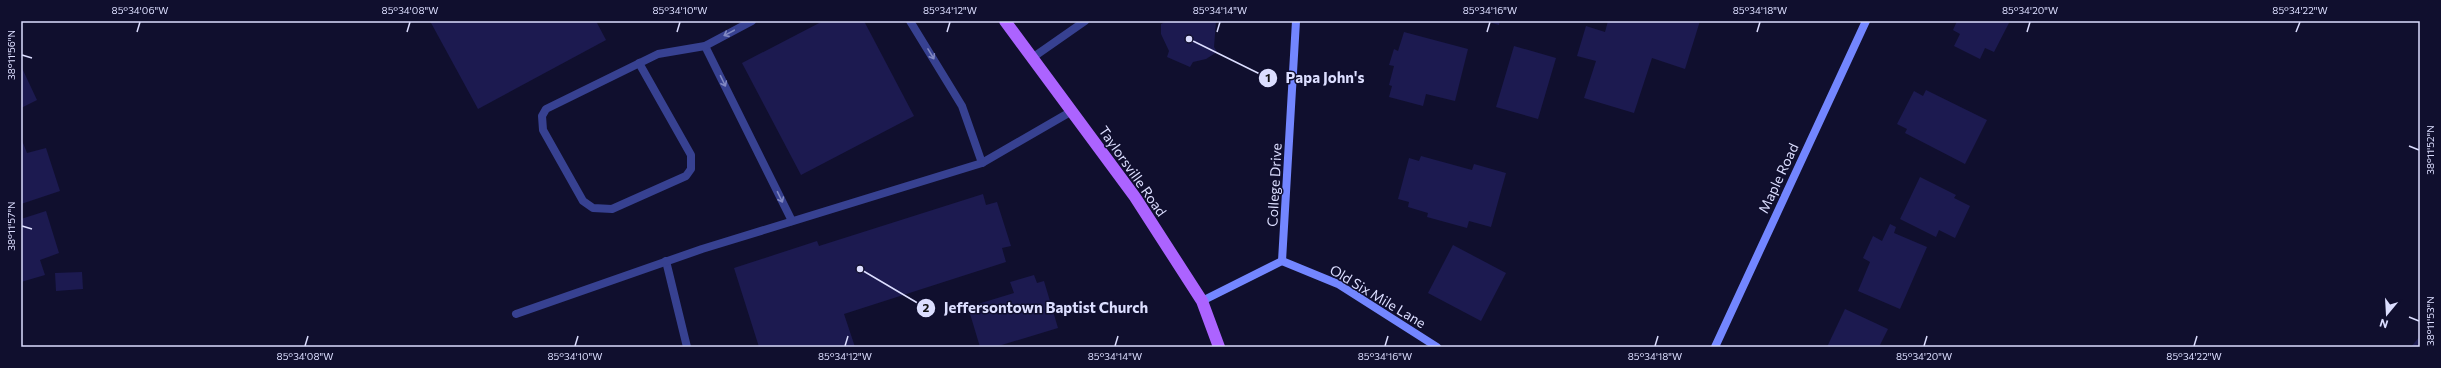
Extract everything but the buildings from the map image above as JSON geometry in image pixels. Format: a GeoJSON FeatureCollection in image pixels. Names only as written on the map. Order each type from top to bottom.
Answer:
{"type":"FeatureCollection","features":[{"type":"Feature","properties":{"kind":"main road","name":"Taylorsville Road"},"geometry":{"type":"LineString","coordinates":[[1005,21],[1135,197],[1202,302],[1219,347]]}},
{"type":"Feature","properties":{"kind":"street","name":"College Drive"},"geometry":{"type":"LineString","coordinates":[[1282,261],[1296,21]]}},
{"type":"Feature","properties":{"kind":"street","name":"Maple Road"},"geometry":{"type":"LineString","coordinates":[[1715,347],[1866,21]]}},
{"type":"Feature","properties":{"kind":"street"},"geometry":{"type":"LineString","coordinates":[[1202,302],[1282,261]]}},
{"type":"Feature","properties":{"kind":"street","name":"Old Six Mile Lane"},"geometry":{"type":"LineString","coordinates":[[1282,261],[1338,284],[1437,347]]}},
{"type":"Feature","properties":{"kind":"lane"},"geometry":{"type":"LineString","coordinates":[[639,63],[691,154],[691,169],[686,176],[612,209],[593,208],[583,202],[543,130],[542,116],[546,108],[639,63],[658,54],[705,46],[752,21]]}},
{"type":"Feature","properties":{"kind":"lane"},"geometry":{"type":"LineString","coordinates":[[910,21],[962,106],[982,163]]}},
{"type":"Feature","properties":{"kind":"lane"},"geometry":{"type":"LineString","coordinates":[[1032,58],[1085,21]]}},
{"type":"Feature","properties":{"kind":"lane"},"geometry":{"type":"LineString","coordinates":[[705,46],[792,221]]}},
{"type":"Feature","properties":{"kind":"lane"},"geometry":{"type":"LineString","coordinates":[[516,314],[666,261],[982,163],[1072,111]]}},
{"type":"Feature","properties":{"kind":"lane"},"geometry":{"type":"LineString","coordinates":[[666,261],[687,347]]}},
{"type":"Feature","properties":{"kind":"place","name":"Papa John's"},"geometry":{"type":"Point","coordinates":[1189,39]}},
{"type":"Feature","properties":{"kind":"place","name":"Jeffersontown Baptist Church"},"geometry":{"type":"Point","coordinates":[860,269]}}]}
